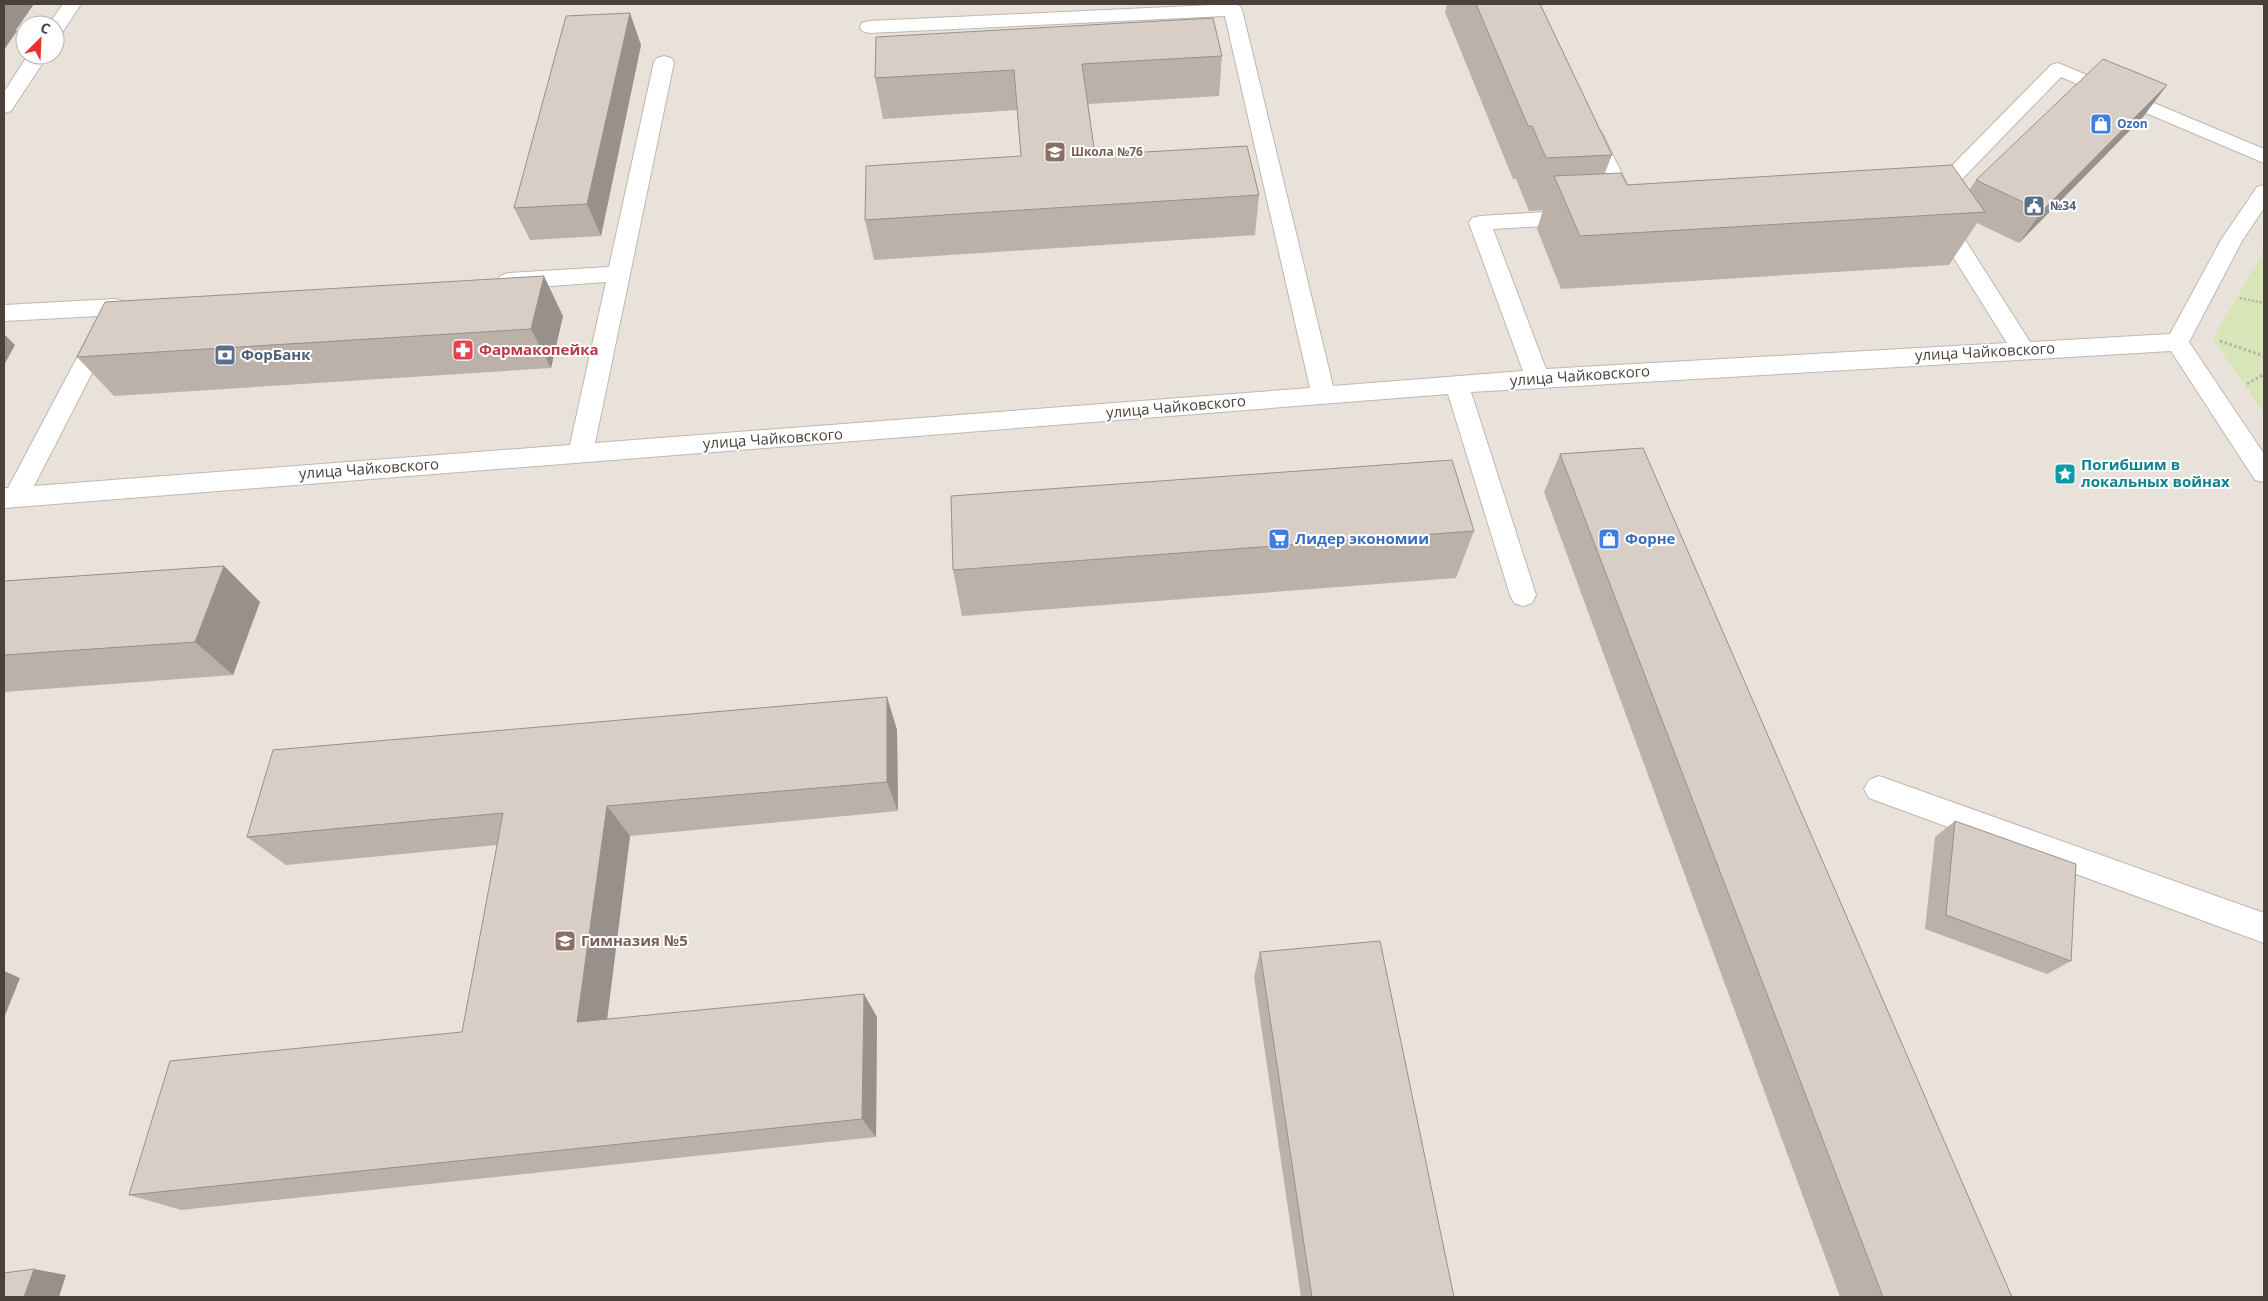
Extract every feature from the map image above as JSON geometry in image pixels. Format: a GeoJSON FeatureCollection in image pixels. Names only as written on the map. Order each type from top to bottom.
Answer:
{"type":"FeatureCollection","features":[{"type":"Feature","properties":{"kind":"street"},"geometry":{"type":"LineString","coordinates":[[65,15],[72,4]]}},
{"type":"Feature","properties":{"kind":"street"},"geometry":{"type":"LineString","coordinates":[[869,27],[1233,10],[1323,394]]}},
{"type":"Feature","properties":{"kind":"street"},"geometry":{"type":"LineString","coordinates":[[580,453],[664,62]]}},
{"type":"Feature","properties":{"kind":"street"},"geometry":{"type":"LineString","coordinates":[[4,107],[31,65]]}},
{"type":"Feature","properties":{"kind":"street"},"geometry":{"type":"LineString","coordinates":[[2022,349],[1919,201],[2058,69],[2264,157]]}},
{"type":"Feature","properties":{"kind":"street"},"geometry":{"type":"LineString","coordinates":[[1538,378],[1480,223],[1621,215],[1583,115]]}},
{"type":"Feature","properties":{"kind":"street"},"geometry":{"type":"LineString","coordinates":[[2264,192],[2232,240],[2177,342],[2264,473]]}},
{"type":"Feature","properties":{"kind":"street"},"geometry":{"type":"LineString","coordinates":[[490,282],[619,274]]}},
{"type":"Feature","properties":{"kind":"street"},"geometry":{"type":"LineString","coordinates":[[4,313],[124,306],[10,497]]}},
{"type":"Feature","properties":{"kind":"street","name":"улица Чайковского"},"geometry":{"type":"LineString","coordinates":[[10,497],[1538,378],[2022,349],[2177,342]]}},
{"type":"Feature","properties":{"kind":"street"},"geometry":{"type":"LineString","coordinates":[[1457,385],[1523,595]]}},
{"type":"Feature","properties":{"kind":"street"},"geometry":{"type":"LineString","coordinates":[[1879,790],[2264,928]]}},
{"type":"Feature","properties":{"kind":"path"},"geometry":{"type":"LineString","coordinates":[[2237,297],[2264,303]]}},
{"type":"Feature","properties":{"kind":"path"},"geometry":{"type":"LineString","coordinates":[[2213,339],[2264,356]]}},
{"type":"Feature","properties":{"kind":"path"},"geometry":{"type":"LineString","coordinates":[[2244,386],[2264,374]]}},
{"type":"Feature","properties":{"kind":"shaded area"},"geometry":{"type":"Polygon","coordinates":[[[4,4],[2264,4],[2264,1297],[4,1297],[4,4]]]}},
{"type":"Feature","properties":{"kind":"green space"},"geometry":{"type":"Polygon","coordinates":[[[2264,251],[2264,413],[2213,339],[2264,251]]]}},
{"type":"Feature","properties":{"kind":"building"},"geometry":{"type":"Polygon","coordinates":[[[1476,4],[1540,4],[1612,155],[1546,158],[1532,126],[1528,126],[1476,4]]]}},
{"type":"Feature","properties":{"kind":"building"},"geometry":{"type":"Polygon","coordinates":[[[630,13],[587,204],[514,208],[566,16],[630,13]]]}},
{"type":"Feature","properties":{"kind":"building"},"geometry":{"type":"Polygon","coordinates":[[[1213,18],[1222,56],[1082,64],[1095,155],[1247,146],[1259,195],[865,220],[866,166],[1021,156],[1014,70],[875,78],[876,37],[1213,18]]]}},
{"type":"Feature","properties":{"kind":"building"},"geometry":{"type":"Polygon","coordinates":[[[2103,59],[2167,85],[2042,211],[1976,180],[2103,59]]]}},
{"type":"Feature","properties":{"kind":"building"},"geometry":{"type":"Polygon","coordinates":[[[1952,165],[1985,212],[1580,236],[1554,176],[1621,173],[1627,185],[1952,165]]]}},
{"type":"Feature","properties":{"kind":"building"},"geometry":{"type":"Polygon","coordinates":[[[544,276],[531,329],[77,357],[105,302],[544,276]]]}},
{"type":"Feature","properties":{"kind":"building"},"geometry":{"type":"Polygon","coordinates":[[[1643,448],[2012,1297],[1883,1297],[1560,454],[1643,448]]]}},
{"type":"Feature","properties":{"kind":"building"},"geometry":{"type":"Polygon","coordinates":[[[1452,460],[1474,531],[953,570],[951,496],[1452,460]]]}},
{"type":"Feature","properties":{"kind":"building"},"geometry":{"type":"Polygon","coordinates":[[[224,566],[195,642],[4,655],[4,581],[224,566]]]}},
{"type":"Feature","properties":{"kind":"building","name":"Гимназия №5"},"geometry":{"type":"Polygon","coordinates":[[[887,697],[887,782],[607,806],[577,1022],[864,994],[862,1119],[129,1195],[170,1061],[462,1032],[503,813],[247,837],[273,750],[887,697]]]}},
{"type":"Feature","properties":{"kind":"building"},"geometry":{"type":"Polygon","coordinates":[[[1955,821],[2076,864],[2071,961],[1946,915],[1955,821]]]}},
{"type":"Feature","properties":{"kind":"building"},"geometry":{"type":"Polygon","coordinates":[[[1380,941],[1454,1297],[1312,1297],[1260,952],[1380,941]]]}},
{"type":"Feature","properties":{"kind":"building"},"geometry":{"type":"Polygon","coordinates":[[[34,1269],[24,1297],[4,1297],[4,1273],[34,1269]]]}},
{"type":"Feature","properties":{"kind":"place","name":"Ozon"},"geometry":{"type":"Point","coordinates":[2101,124]}},
{"type":"Feature","properties":{"kind":"place","name":"Школа №76"},"geometry":{"type":"Point","coordinates":[1055,152]}},
{"type":"Feature","properties":{"kind":"place","name":"№34"},"geometry":{"type":"Point","coordinates":[2034,206]}},
{"type":"Feature","properties":{"kind":"place","name":"Фармакопейка"},"geometry":{"type":"Point","coordinates":[463,350]}},
{"type":"Feature","properties":{"kind":"place","name":"ФорБанк"},"geometry":{"type":"Point","coordinates":[225,355]}},
{"type":"Feature","properties":{"kind":"place","name":"Погибшим в локальных войнах"},"geometry":{"type":"Point","coordinates":[2065,474]}},
{"type":"Feature","properties":{"kind":"place","name":"Лидер экономии"},"geometry":{"type":"Point","coordinates":[1279,539]}},
{"type":"Feature","properties":{"kind":"place","name":"Форне"},"geometry":{"type":"Point","coordinates":[1609,539]}},
{"type":"Feature","properties":{"kind":"place","name":"Гимназия №5"},"geometry":{"type":"Point","coordinates":[565,941]}}]}
